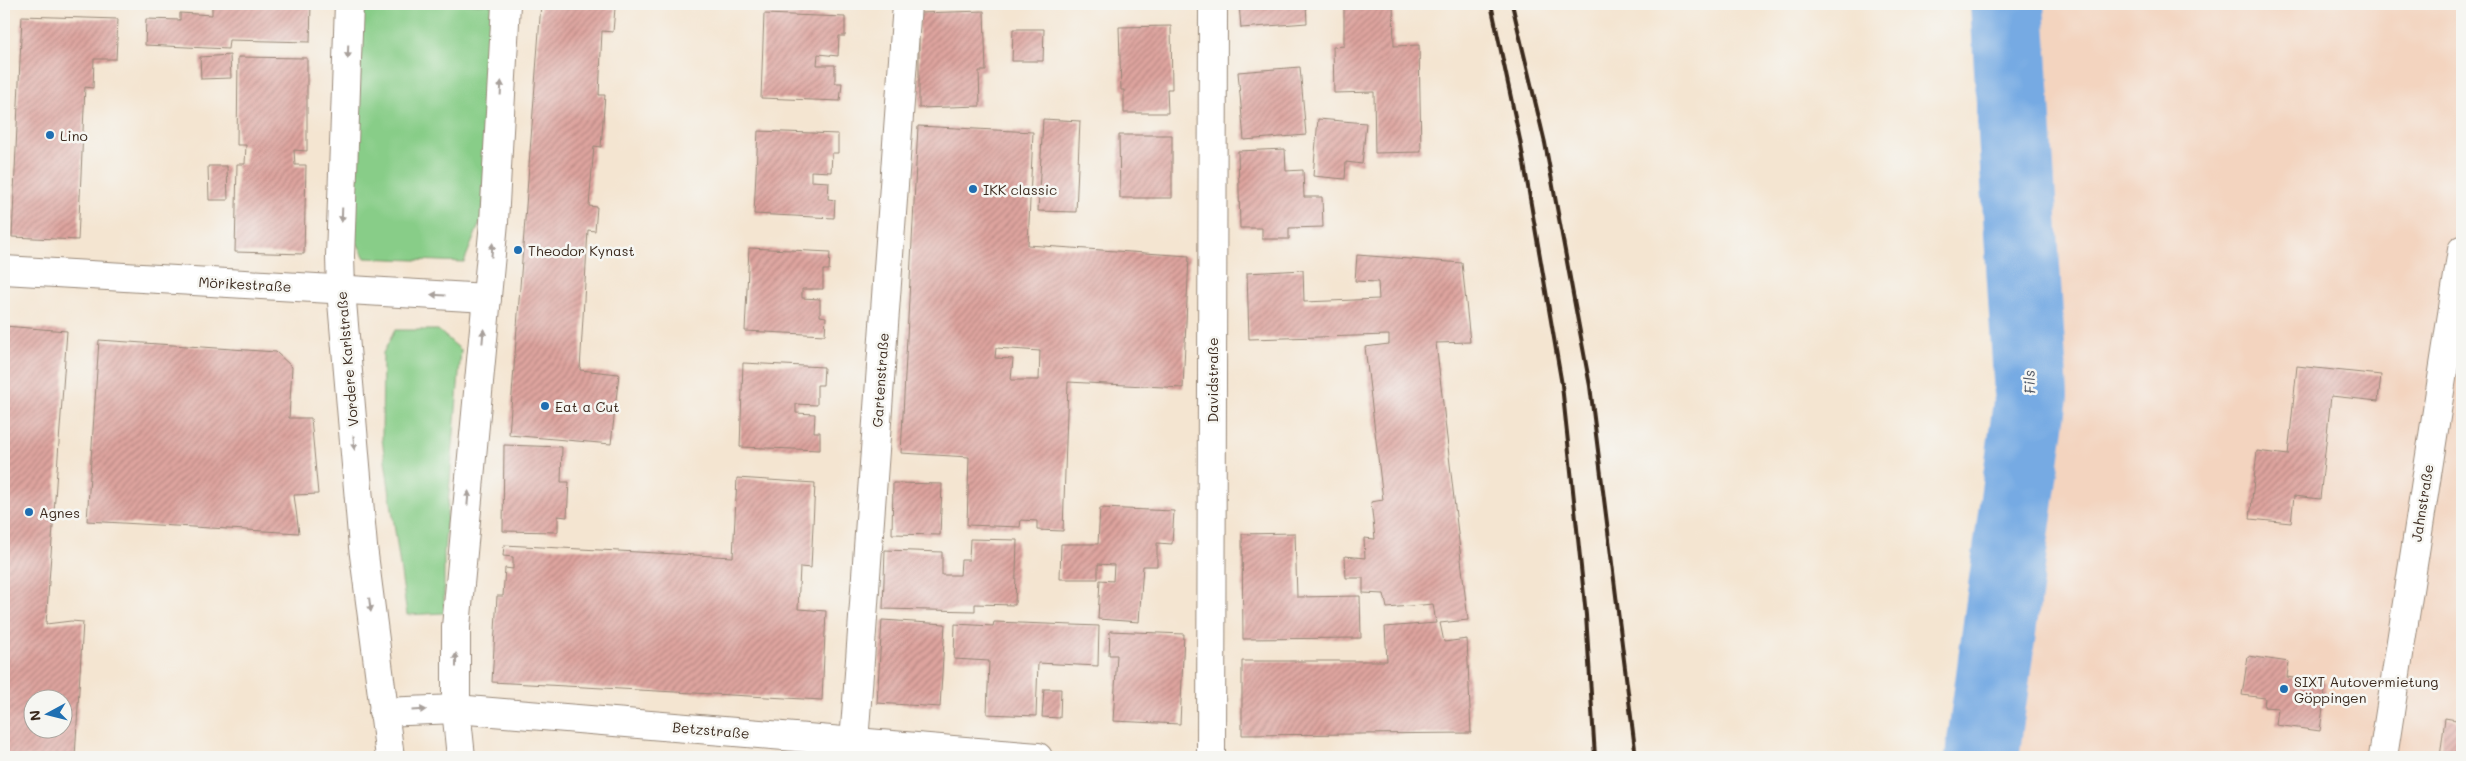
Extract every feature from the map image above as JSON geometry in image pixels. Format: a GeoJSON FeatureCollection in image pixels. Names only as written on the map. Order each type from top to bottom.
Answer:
{"type":"FeatureCollection","features":[{"type":"Feature","properties":{"kind":"street","name":"Vordere Karlstraße"},"geometry":{"type":"LineString","coordinates":[[349,4],[340,256],[363,547],[390,757]]}},
{"type":"Feature","properties":{"kind":"street"},"geometry":{"type":"LineString","coordinates":[[461,757],[456,709],[456,627],[494,222],[506,4]]}},
{"type":"Feature","properties":{"kind":"street","name":"Gartenstraße"},"geometry":{"type":"LineString","coordinates":[[853,749],[907,4]]}},
{"type":"Feature","properties":{"kind":"street","name":"Davidstraße"},"geometry":{"type":"LineString","coordinates":[[1211,757],[1213,4]]}},
{"type":"Feature","properties":{"kind":"street","name":"Jahnstraße"},"geometry":{"type":"LineString","coordinates":[[2383,757],[2462,250]]}},
{"type":"Feature","properties":{"kind":"street","name":"Mörikestraße"},"geometry":{"type":"LineString","coordinates":[[4,270],[487,298]]}},
{"type":"Feature","properties":{"kind":"street","name":"Betzstraße"},"geometry":{"type":"LineString","coordinates":[[383,712],[456,709],[853,749],[1038,757]]}},
{"type":"Feature","properties":{"kind":"shaded area"},"geometry":{"type":"Polygon","coordinates":[[[2004,4],[2462,4],[2462,757],[1990,757],[2004,4]]]}},
{"type":"Feature","properties":{"kind":"green space"},"geometry":{"type":"Polygon","coordinates":[[[363,4],[494,4],[483,215],[464,262],[365,258],[353,235],[363,4]]]}},
{"type":"Feature","properties":{"kind":"green space"},"geometry":{"type":"Polygon","coordinates":[[[395,330],[438,330],[461,350],[444,552],[444,613],[407,615],[382,439],[383,353],[395,330]]]}},
{"type":"Feature","properties":{"kind":"building"},"geometry":{"type":"Polygon","coordinates":[[[212,4],[311,4],[310,42],[229,40],[228,49],[145,45],[146,19],[180,20],[180,13],[212,15],[212,4]]]}},
{"type":"Feature","properties":{"kind":"building"},"geometry":{"type":"Polygon","coordinates":[[[541,4],[615,8],[613,32],[602,31],[599,95],[605,95],[601,147],[594,146],[589,206],[597,207],[595,231],[588,230],[580,370],[619,374],[611,444],[509,435],[541,4]]]}},
{"type":"Feature","properties":{"kind":"building"},"geometry":{"type":"Polygon","coordinates":[[[1239,4],[1306,4],[1307,23],[1241,28],[1239,4]]]}},
{"type":"Feature","properties":{"kind":"building"},"geometry":{"type":"Polygon","coordinates":[[[1344,4],[1393,4],[1394,46],[1419,45],[1421,152],[1375,153],[1374,92],[1334,93],[1333,47],[1344,46],[1344,4]]]}},
{"type":"Feature","properties":{"kind":"building"},"geometry":{"type":"Polygon","coordinates":[[[984,11],[986,71],[979,71],[980,106],[919,108],[919,13],[984,11]]]}},
{"type":"Feature","properties":{"kind":"building"},"geometry":{"type":"Polygon","coordinates":[[[764,14],[845,17],[845,36],[839,36],[838,56],[818,54],[817,65],[835,65],[835,83],[842,83],[840,101],[761,98],[764,14]]]}},
{"type":"Feature","properties":{"kind":"building","name":"Lino"},"geometry":{"type":"Polygon","coordinates":[[[22,16],[118,19],[116,59],[94,59],[93,88],[85,87],[78,240],[12,237],[22,16]]]}},
{"type":"Feature","properties":{"kind":"building"},"geometry":{"type":"Polygon","coordinates":[[[1171,26],[1172,89],[1167,89],[1168,113],[1124,113],[1124,90],[1121,90],[1119,27],[1171,26]]]}},
{"type":"Feature","properties":{"kind":"building"},"geometry":{"type":"Polygon","coordinates":[[[1013,29],[1044,29],[1043,61],[1012,61],[1013,29]]]}},
{"type":"Feature","properties":{"kind":"building"},"geometry":{"type":"Polygon","coordinates":[[[230,55],[231,78],[201,79],[200,57],[230,55]]]}},
{"type":"Feature","properties":{"kind":"building"},"geometry":{"type":"Polygon","coordinates":[[[238,57],[307,58],[307,151],[294,150],[295,165],[306,165],[304,254],[235,252],[237,164],[245,164],[246,145],[237,145],[238,57]]]}},
{"type":"Feature","properties":{"kind":"building"},"geometry":{"type":"Polygon","coordinates":[[[1300,67],[1306,135],[1244,140],[1238,72],[1300,67]]]}},
{"type":"Feature","properties":{"kind":"building"},"geometry":{"type":"Polygon","coordinates":[[[1043,119],[1080,121],[1076,212],[1038,211],[1043,119]]]}},
{"type":"Feature","properties":{"kind":"building"},"geometry":{"type":"Polygon","coordinates":[[[1318,119],[1366,123],[1362,164],[1346,162],[1345,179],[1313,176],[1318,119]]]}},
{"type":"Feature","properties":{"kind":"building"},"geometry":{"type":"Polygon","coordinates":[[[918,126],[1033,132],[1028,245],[1189,256],[1183,388],[1068,382],[1063,531],[1037,530],[1037,521],[1021,520],[1020,527],[967,525],[969,457],[901,453],[918,126]],[[996,348],[995,358],[1013,359],[1011,380],[1039,380],[1040,351],[996,348]]]}},
{"type":"Feature","properties":{"kind":"building"},"geometry":{"type":"Polygon","coordinates":[[[758,131],[838,134],[838,153],[832,153],[831,172],[811,171],[811,181],[829,182],[828,199],[835,200],[834,218],[754,214],[758,131]]]}},
{"type":"Feature","properties":{"kind":"building"},"geometry":{"type":"Polygon","coordinates":[[[1119,135],[1172,135],[1172,198],[1120,198],[1119,135]]]}},
{"type":"Feature","properties":{"kind":"building"},"geometry":{"type":"Polygon","coordinates":[[[1285,149],[1286,171],[1303,170],[1304,197],[1322,197],[1323,227],[1289,228],[1289,239],[1262,239],[1262,228],[1240,228],[1238,151],[1285,149]]]}},
{"type":"Feature","properties":{"kind":"building"},"geometry":{"type":"Polygon","coordinates":[[[208,166],[227,166],[228,200],[209,200],[208,166]]]}},
{"type":"Feature","properties":{"kind":"building"},"geometry":{"type":"Polygon","coordinates":[[[749,248],[830,252],[829,270],[823,270],[823,289],[802,289],[802,298],[820,299],[820,316],[826,317],[825,335],[745,331],[749,248]]]}},
{"type":"Feature","properties":{"kind":"building"},"geometry":{"type":"Polygon","coordinates":[[[1357,255],[1462,263],[1470,342],[1436,343],[1468,620],[1440,623],[1444,642],[1467,639],[1471,733],[1242,735],[1242,661],[1387,661],[1385,627],[1436,623],[1433,604],[1387,608],[1384,594],[1363,593],[1363,578],[1346,578],[1345,556],[1365,558],[1364,538],[1375,539],[1371,502],[1383,500],[1365,347],[1389,344],[1389,335],[1249,339],[1247,273],[1303,270],[1304,302],[1379,299],[1378,282],[1355,281],[1357,255]]]}},
{"type":"Feature","properties":{"kind":"building","name":"Agnes"},"geometry":{"type":"Polygon","coordinates":[[[4,326],[67,331],[46,624],[71,621],[83,622],[75,757],[4,757],[4,326]]]}},
{"type":"Feature","properties":{"kind":"building"},"geometry":{"type":"Polygon","coordinates":[[[99,340],[276,352],[292,367],[289,418],[311,418],[318,494],[294,495],[299,533],[87,521],[99,340]]]}},
{"type":"Feature","properties":{"kind":"building"},"geometry":{"type":"Polygon","coordinates":[[[743,363],[824,367],[823,385],[817,385],[817,405],[796,404],[796,413],[815,414],[814,432],[820,432],[820,450],[740,447],[743,363]]]}},
{"type":"Feature","properties":{"kind":"building"},"geometry":{"type":"Polygon","coordinates":[[[2297,366],[2381,375],[2378,401],[2331,396],[2320,499],[2294,496],[2291,523],[2250,519],[2257,451],[2288,455],[2297,366]]]}},
{"type":"Feature","properties":{"kind":"building"},"geometry":{"type":"Polygon","coordinates":[[[504,445],[562,447],[561,482],[569,482],[567,517],[558,516],[558,532],[503,531],[504,445]]]}},
{"type":"Feature","properties":{"kind":"building"},"geometry":{"type":"Polygon","coordinates":[[[737,478],[815,483],[811,568],[800,567],[798,609],[826,611],[822,700],[492,682],[497,596],[503,596],[505,568],[513,569],[513,557],[503,556],[504,545],[733,557],[737,478]]]}},
{"type":"Feature","properties":{"kind":"building"},"geometry":{"type":"Polygon","coordinates":[[[893,483],[942,484],[940,535],[892,534],[893,483]]]}},
{"type":"Feature","properties":{"kind":"building"},"geometry":{"type":"Polygon","coordinates":[[[1100,508],[1174,511],[1172,544],[1157,543],[1157,566],[1143,566],[1139,622],[1098,619],[1100,580],[1113,581],[1114,565],[1098,564],[1098,579],[1060,579],[1061,544],[1098,544],[1100,508]]]}},
{"type":"Feature","properties":{"kind":"building"},"geometry":{"type":"Polygon","coordinates":[[[1295,533],[1297,597],[1360,596],[1361,638],[1243,639],[1242,534],[1295,533]]]}},
{"type":"Feature","properties":{"kind":"building"},"geometry":{"type":"Polygon","coordinates":[[[970,539],[1017,540],[1015,605],[975,604],[975,611],[883,609],[885,550],[942,552],[942,575],[960,575],[961,560],[969,560],[970,539]]]}},
{"type":"Feature","properties":{"kind":"building"},"geometry":{"type":"Polygon","coordinates":[[[882,620],[945,624],[940,707],[877,703],[882,620]]]}},
{"type":"Feature","properties":{"kind":"building"},"geometry":{"type":"Polygon","coordinates":[[[994,622],[1099,626],[1098,666],[1038,663],[1036,716],[987,714],[989,661],[954,659],[955,624],[993,626],[994,622]]]}},
{"type":"Feature","properties":{"kind":"building"},"geometry":{"type":"Polygon","coordinates":[[[1110,631],[1184,634],[1180,724],[1113,721],[1117,655],[1109,655],[1110,631]]]}},
{"type":"Feature","properties":{"kind":"building","name":"SIXT Autovermietung Göppingen"},"geometry":{"type":"Polygon","coordinates":[[[2248,656],[2289,662],[2287,677],[2326,683],[2320,731],[2276,725],[2278,708],[2264,707],[2265,698],[2242,695],[2248,656]]]}},
{"type":"Feature","properties":{"kind":"building"},"geometry":{"type":"Polygon","coordinates":[[[1044,689],[1061,689],[1060,718],[1042,717],[1044,689]]]}},
{"type":"Feature","properties":{"kind":"building"},"geometry":{"type":"Polygon","coordinates":[[[2445,718],[2462,721],[2462,757],[2440,757],[2445,718]]]}},
{"type":"Feature","properties":{"kind":"building"},"geometry":{"type":"Polygon","coordinates":[[[615,754],[615,757],[556,757],[556,756],[615,754]]]}},
{"type":"Feature","properties":{"kind":"waterway","name":"Fils"},"geometry":{"type":"LineString","coordinates":[[1982,757],[2031,396],[2007,4]]}},
{"type":"Feature","properties":{"kind":"railway"},"geometry":{"type":"LineString","coordinates":[[1491,4],[1520,140],[1562,385],[1586,615],[1595,757]]}},
{"type":"Feature","properties":{"kind":"railway"},"geometry":{"type":"LineString","coordinates":[[1512,4],[1545,143],[1590,386],[1636,757]]}},
{"type":"Feature","properties":{"kind":"place","name":"Lino"},"geometry":{"type":"Point","coordinates":[50,135]}},
{"type":"Feature","properties":{"kind":"place","name":"IKK classic"},"geometry":{"type":"Point","coordinates":[973,189]}},
{"type":"Feature","properties":{"kind":"place","name":"Theodor Kynast"},"geometry":{"type":"Point","coordinates":[518,250]}},
{"type":"Feature","properties":{"kind":"place","name":"Eat a Cut"},"geometry":{"type":"Point","coordinates":[545,406]}},
{"type":"Feature","properties":{"kind":"place","name":"Agnes"},"geometry":{"type":"Point","coordinates":[29,512]}},
{"type":"Feature","properties":{"kind":"place","name":"SIXT Autovermietung Göppingen"},"geometry":{"type":"Point","coordinates":[2284,689]}}]}
